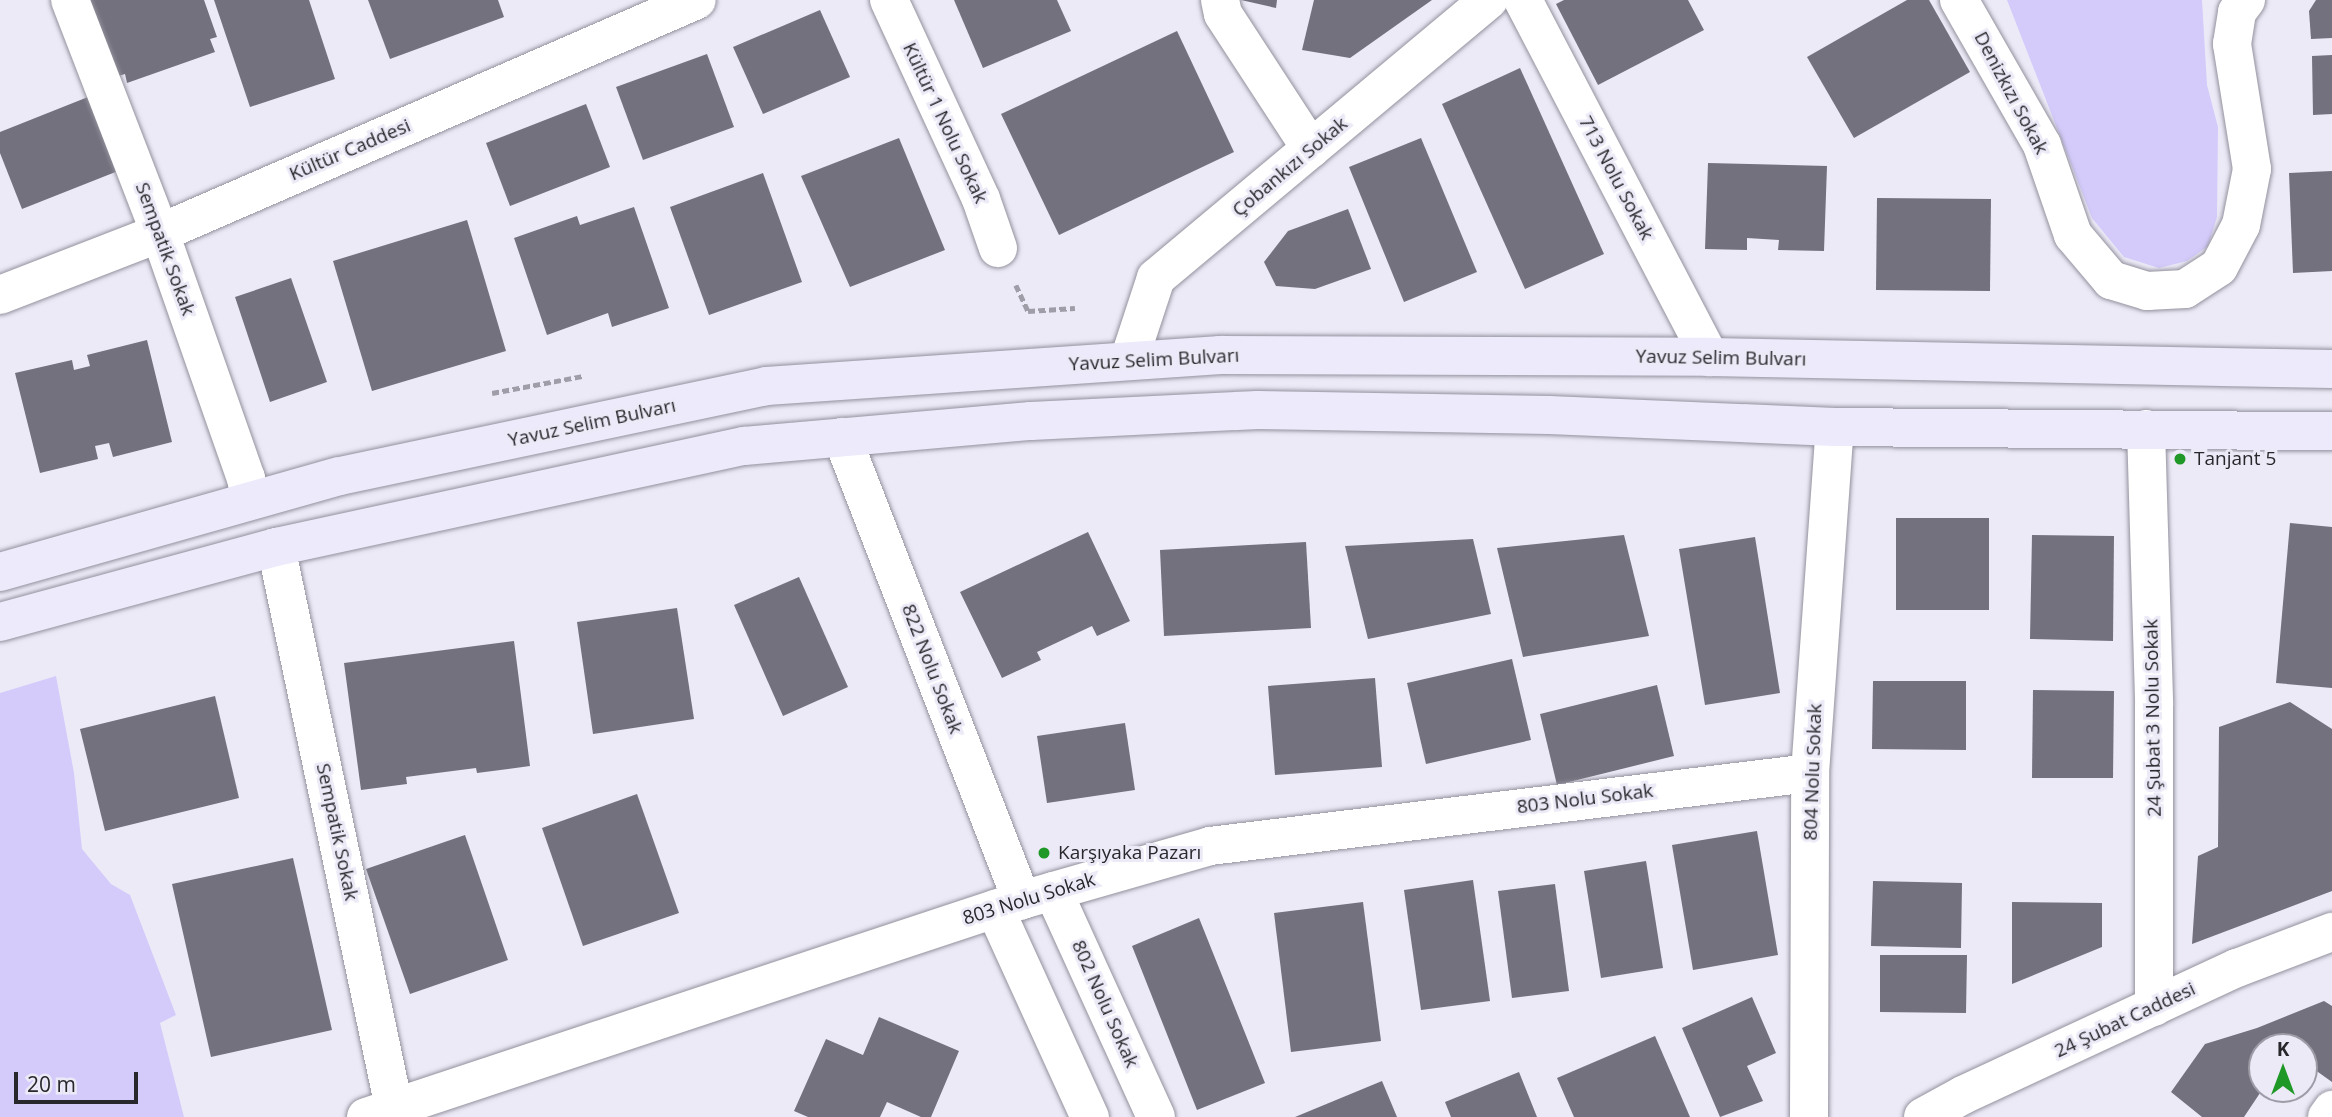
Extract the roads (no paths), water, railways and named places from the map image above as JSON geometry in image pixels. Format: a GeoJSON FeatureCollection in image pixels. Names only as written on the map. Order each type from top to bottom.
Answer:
{"type":"FeatureCollection","features":[{"type":"Feature","properties":{"kind":"main road","name":"Yavuz Selim Bulvarı"},"geometry":{"type":"LineString","coordinates":[[0,572],[340,476],[767,386],[1220,355],[1710,357],[2332,369]]}},
{"type":"Feature","properties":{"kind":"main road"},"geometry":{"type":"LineString","coordinates":[[0,622],[276,547],[744,446],[1031,421],[1258,410],[1549,415],[1835,427],[2332,431]]}},
{"type":"Feature","properties":{"kind":"street","name":"Sempatik Sokak"},"geometry":{"type":"LineString","coordinates":[[70,0],[160,233],[246,478],[250,501]]}},
{"type":"Feature","properties":{"kind":"street","name":"Kültür Caddesi"},"geometry":{"type":"LineString","coordinates":[[0,295],[160,233],[697,0]]}},
{"type":"Feature","properties":{"kind":"street","name":"Kültür 1 Nolu Sokak"},"geometry":{"type":"LineString","coordinates":[[889,0],[981,199],[999,248]]}},
{"type":"Feature","properties":{"kind":"street"},"geometry":{"type":"LineString","coordinates":[[1220,0],[1223,14],[1311,149]]}},
{"type":"Feature","properties":{"kind":"street","name":"Çobankızı Sokak"},"geometry":{"type":"LineString","coordinates":[[1129,360],[1156,278],[1489,0]]}},
{"type":"Feature","properties":{"kind":"street","name":"713 Nolu Sokak"},"geometry":{"type":"LineString","coordinates":[[1523,0],[1710,357]]}},
{"type":"Feature","properties":{"kind":"street","name":"Denizkızı Sokak"},"geometry":{"type":"LineString","coordinates":[[1959,0],[2042,145],[2073,235],[2111,280],[2147,291],[2185,289],[2219,267],[2241,225],[2252,169],[2232,44],[2237,12],[2246,0]]}},
{"type":"Feature","properties":{"kind":"street","name":"804 Nolu Sokak"},"geometry":{"type":"LineString","coordinates":[[1809,1117],[1810,773],[1835,427]]}},
{"type":"Feature","properties":{"kind":"street","name":"24 Şubat 3 Nolu Sokak"},"geometry":{"type":"LineString","coordinates":[[2146,429],[2154,705],[2154,1007]]}},
{"type":"Feature","properties":{"kind":"street","name":"822 Nolu Sokak"},"geometry":{"type":"LineString","coordinates":[[842,437],[1024,900]]}},
{"type":"Feature","properties":{"kind":"street","name":"Sempatik Sokak"},"geometry":{"type":"LineString","coordinates":[[276,547],[386,1114]]}},
{"type":"Feature","properties":{"kind":"street","name":"803 Nolu Sokak"},"geometry":{"type":"LineString","coordinates":[[386,1114],[1024,900],[1210,846],[1810,773]]}},
{"type":"Feature","properties":{"kind":"street"},"geometry":{"type":"LineString","coordinates":[[1024,900],[1090,1117]]}},
{"type":"Feature","properties":{"kind":"street","name":"802 Nolu Sokak"},"geometry":{"type":"LineString","coordinates":[[1024,900],[1156,1117]]}},
{"type":"Feature","properties":{"kind":"street","name":"24 Şubat Caddesi"},"geometry":{"type":"LineString","coordinates":[[1923,1117],[1964,1094],[2237,968],[2332,932]]}},
{"type":"Feature","properties":{"kind":"street"},"geometry":{"type":"LineString","coordinates":[[2327,1117],[2332,1110]]}},
{"type":"Feature","properties":{"kind":"place","name":"Tanjant 5"},"geometry":{"type":"Point","coordinates":[2180,459]}},
{"type":"Feature","properties":{"kind":"place","name":"Karşıyaka Pazarı"},"geometry":{"type":"Point","coordinates":[1044,853]}}]}
